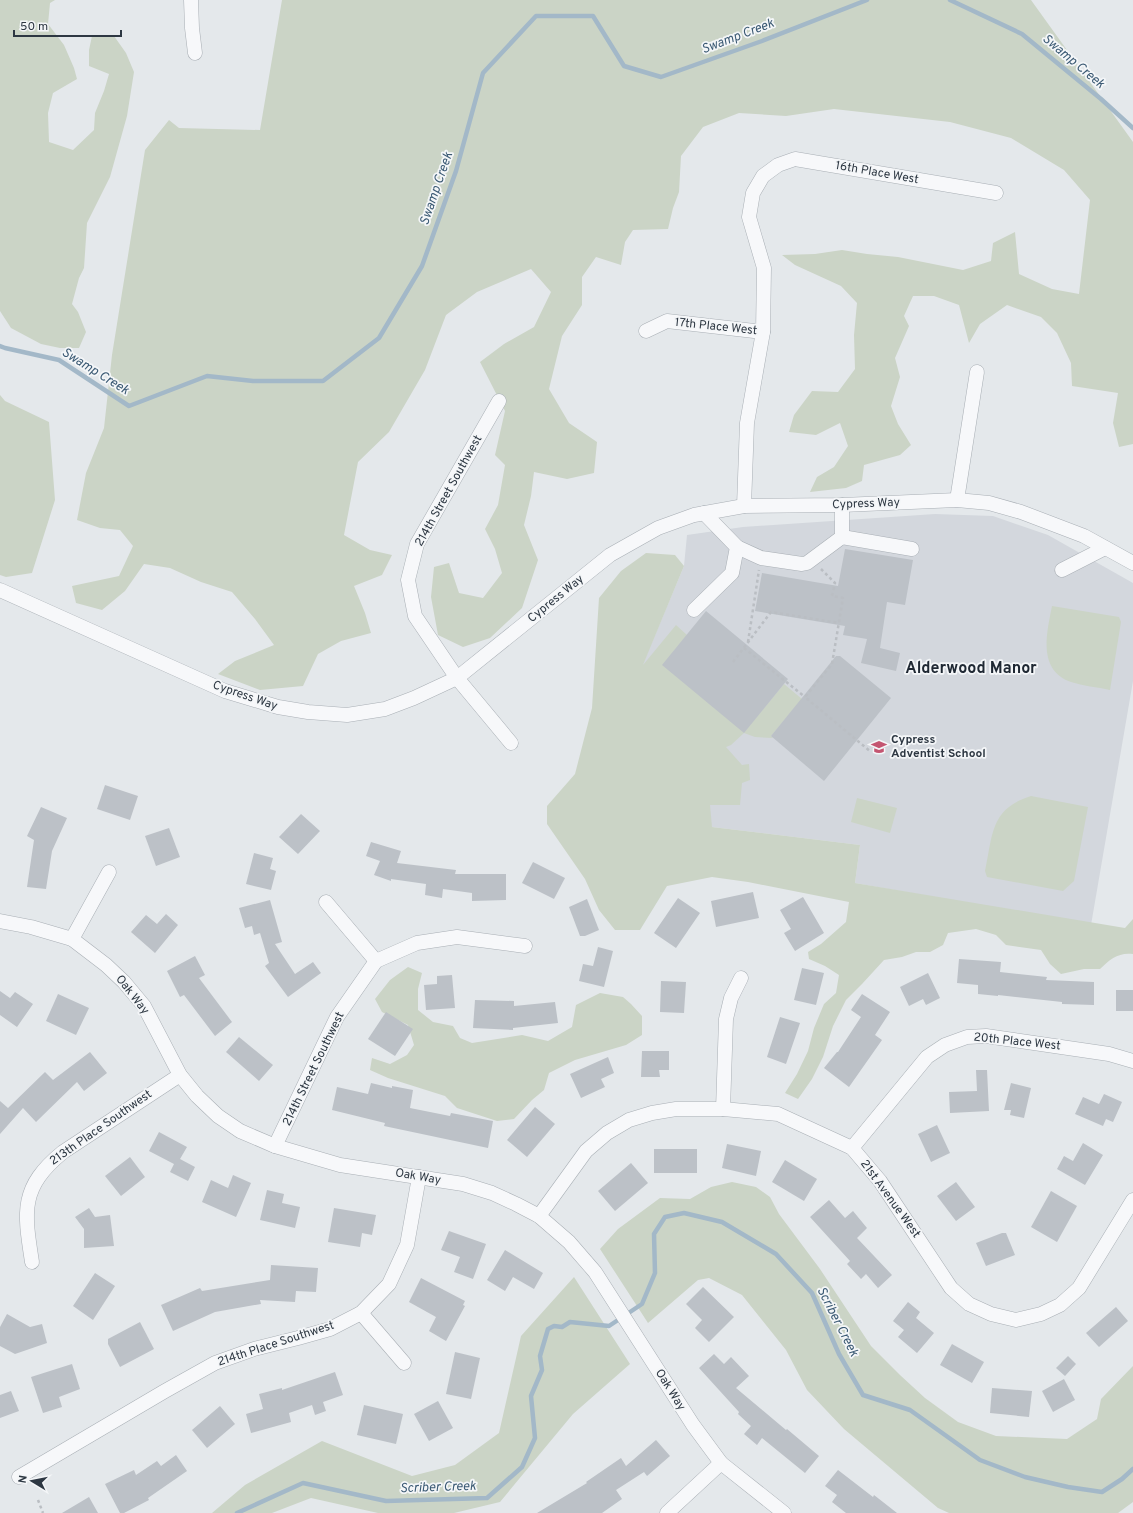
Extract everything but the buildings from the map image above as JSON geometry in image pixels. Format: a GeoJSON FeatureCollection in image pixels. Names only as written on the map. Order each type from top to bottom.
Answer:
{"type":"FeatureCollection","features":[{"type":"Feature","properties":{"kind":"street"},"geometry":{"type":"LineString","coordinates":[[191,0],[195,53]]}},
{"type":"Feature","properties":{"kind":"street","name":"16th Place West"},"geometry":{"type":"LineString","coordinates":[[763,332],[764,268],[750,217],[753,193],[763,176],[778,165],[795,159],[996,193]]}},
{"type":"Feature","properties":{"kind":"street","name":"17th Place West"},"geometry":{"type":"LineString","coordinates":[[646,331],[667,321],[763,332]]}},
{"type":"Feature","properties":{"kind":"street"},"geometry":{"type":"LineString","coordinates":[[744,506],[747,423],[763,332]]}},
{"type":"Feature","properties":{"kind":"street"},"geometry":{"type":"LineString","coordinates":[[957,500],[977,372]]}},
{"type":"Feature","properties":{"kind":"street","name":"214th Street Southwest"},"geometry":{"type":"LineString","coordinates":[[499,401],[417,544],[408,580],[415,616],[457,678],[511,743]]}},
{"type":"Feature","properties":{"kind":"street","name":"Cypress Way"},"geometry":{"type":"LineString","coordinates":[[0,590],[226,691],[278,707],[308,712],[347,715],[385,709],[414,698],[457,678],[610,555],[658,528],[704,513],[744,506],[842,505],[957,500],[989,503],[1021,512],[1084,536],[1133,563]]}},
{"type":"Feature","properties":{"kind":"street"},"geometry":{"type":"LineString","coordinates":[[842,505],[842,537]]}},
{"type":"Feature","properties":{"kind":"street"},"geometry":{"type":"LineString","coordinates":[[704,513],[737,547],[761,558],[802,564],[812,560],[842,537],[912,549]]}},
{"type":"Feature","properties":{"kind":"street"},"geometry":{"type":"LineString","coordinates":[[694,610],[732,573],[737,547]]}},
{"type":"Feature","properties":{"kind":"street"},"geometry":{"type":"LineString","coordinates":[[1062,570],[1105,548]]}},
{"type":"Feature","properties":{"kind":"street"},"geometry":{"type":"LineString","coordinates":[[72,939],[109,872]]}},
{"type":"Feature","properties":{"kind":"street"},"geometry":{"type":"LineString","coordinates":[[326,902],[376,961],[417,942],[457,937],[525,946]]}},
{"type":"Feature","properties":{"kind":"street","name":"Oak Way"},"geometry":{"type":"LineString","coordinates":[[0,922],[31,927],[72,939],[106,965],[129,988],[144,1006],[180,1075],[197,1096],[218,1116],[240,1131],[275,1146],[340,1165],[463,1184],[492,1193],[539,1216],[554,1228],[582,1256],[595,1272],[693,1425],[721,1463],[784,1513]]}},
{"type":"Feature","properties":{"kind":"street","name":"214th Street Southwest"},"geometry":{"type":"LineString","coordinates":[[275,1146],[337,1018],[376,961]]}},
{"type":"Feature","properties":{"kind":"street"},"geometry":{"type":"LineString","coordinates":[[723,1109],[726,1019],[731,998],[740,978]]}},
{"type":"Feature","properties":{"kind":"street","name":"20th Place West"},"geometry":{"type":"LineString","coordinates":[[852,1148],[927,1057],[945,1045],[967,1037],[986,1036],[1109,1054],[1133,1061]]}},
{"type":"Feature","properties":{"kind":"street","name":"213th Place Southwest"},"geometry":{"type":"LineString","coordinates":[[32,1262],[26,1223],[28,1200],[37,1178],[50,1163],[63,1152],[180,1075]]}},
{"type":"Feature","properties":{"kind":"street","name":"21st Avenue West"},"geometry":{"type":"LineString","coordinates":[[539,1216],[586,1151],[607,1133],[629,1120],[652,1113],[676,1109],[723,1109],[778,1114],[852,1148],[880,1181],[952,1288],[969,1304],[991,1314],[1016,1320],[1041,1314],[1060,1305],[1079,1288],[1133,1200]]}},
{"type":"Feature","properties":{"kind":"street","name":"214th Place Southwest"},"geometry":{"type":"LineString","coordinates":[[19,1477],[215,1363],[254,1349],[330,1329],[361,1313],[389,1284],[407,1245],[419,1177]]}},
{"type":"Feature","properties":{"kind":"street"},"geometry":{"type":"LineString","coordinates":[[361,1313],[404,1363]]}},
{"type":"Feature","properties":{"kind":"street"},"geometry":{"type":"LineString","coordinates":[[667,1513],[721,1463]]}},
{"type":"Feature","properties":{"kind":"path"},"geometry":{"type":"LineString","coordinates":[[748,643],[761,558]]}},
{"type":"Feature","properties":{"kind":"path"},"geometry":{"type":"LineString","coordinates":[[805,697],[832,664],[843,598],[832,596],[835,583],[812,560]]}},
{"type":"Feature","properties":{"kind":"path"},"geometry":{"type":"LineString","coordinates":[[733,662],[771,612],[839,623]]}},
{"type":"Feature","properties":{"kind":"path"},"geometry":{"type":"LineString","coordinates":[[744,648],[871,752]]}},
{"type":"Feature","properties":{"kind":"path"},"geometry":{"type":"LineString","coordinates":[[38,1500],[43,1513]]}},
{"type":"Feature","properties":{"kind":"shaded area","name":"Cypress Adventist School"},"geometry":{"type":"Polygon","coordinates":[[[935,514],[993,516],[1048,535],[1133,583],[1133,681],[1091,925],[855,883],[860,845],[712,827],[642,666],[684,566],[687,535],[743,527],[935,514]]]}},
{"type":"Feature","properties":{"kind":"green space"},"geometry":{"type":"Polygon","coordinates":[[[0,0],[55,0],[50,3],[48,24],[64,45],[77,79],[53,93],[48,113],[49,142],[73,150],[94,130],[95,113],[109,74],[89,66],[89,50],[92,36],[114,36],[126,53],[134,72],[127,116],[110,177],[87,223],[84,268],[79,278],[72,304],[78,312],[86,332],[79,348],[60,348],[41,344],[11,328],[0,311],[0,0]]]}},
{"type":"Feature","properties":{"kind":"green space"},"geometry":{"type":"Polygon","coordinates":[[[282,0],[1031,0],[1133,142],[1133,444],[1119,447],[1113,423],[1118,393],[1072,386],[1071,363],[1057,333],[1041,317],[1007,305],[980,324],[969,343],[959,305],[934,296],[913,296],[904,316],[909,326],[895,358],[900,377],[891,406],[898,424],[911,445],[900,455],[864,465],[862,481],[846,488],[810,492],[817,477],[834,467],[848,446],[840,423],[816,435],[789,432],[794,415],[812,391],[838,392],[855,369],[854,335],[857,303],[841,286],[795,265],[782,255],[815,254],[842,250],[898,257],[963,270],[991,261],[993,243],[1015,232],[1019,274],[1052,289],[1079,294],[1090,200],[1064,170],[1011,138],[950,122],[834,109],[786,116],[739,113],[703,127],[681,156],[679,192],[668,229],[633,230],[625,242],[621,265],[596,257],[582,277],[582,305],[562,336],[549,389],[569,423],[597,442],[594,473],[567,479],[534,472],[531,496],[524,525],[538,560],[522,608],[490,638],[463,647],[438,635],[431,597],[434,567],[449,563],[459,593],[483,598],[502,573],[495,549],[485,529],[498,505],[505,465],[495,455],[505,411],[480,362],[504,344],[534,327],[551,292],[531,269],[477,292],[446,315],[425,370],[389,432],[358,462],[344,535],[370,550],[392,555],[382,575],[354,586],[371,633],[341,641],[318,654],[303,686],[260,690],[218,674],[235,661],[274,645],[255,619],[232,592],[201,582],[170,568],[144,564],[125,591],[102,610],[76,603],[72,586],[119,576],[133,546],[120,530],[100,528],[77,520],[86,473],[104,428],[112,355],[145,150],[169,120],[179,128],[260,130],[282,0]]]}},
{"type":"Feature","properties":{"kind":"green space"},"geometry":{"type":"Polygon","coordinates":[[[0,395],[5,401],[49,422],[55,500],[32,573],[6,577],[0,575],[0,395]]]}},
{"type":"Feature","properties":{"kind":"green space"},"geometry":{"type":"Polygon","coordinates":[[[646,553],[675,555],[684,566],[643,665],[676,625],[687,635],[663,665],[744,732],[784,684],[802,699],[771,736],[773,738],[755,737],[744,733],[731,745],[726,747],[742,765],[749,764],[750,780],[742,783],[740,805],[710,805],[712,827],[860,845],[855,883],[1125,928],[1133,919],[1133,954],[1119,955],[1107,962],[1100,969],[1084,969],[1061,974],[1050,964],[1041,950],[1006,945],[996,935],[976,929],[948,933],[943,945],[930,952],[916,952],[902,957],[884,960],[846,1000],[833,1026],[823,1057],[812,1079],[798,1099],[785,1093],[797,1074],[808,1051],[814,1028],[824,1004],[836,993],[839,975],[825,966],[809,959],[808,952],[821,944],[846,922],[849,902],[748,882],[712,877],[667,886],[640,930],[615,930],[599,910],[585,879],[547,824],[547,806],[575,774],[592,708],[599,598],[621,571],[646,553]]]}},
{"type":"Feature","properties":{"kind":"green space"},"geometry":{"type":"Polygon","coordinates":[[[1052,606],[1119,617],[1121,622],[1110,690],[1071,682],[1060,676],[1053,669],[1049,660],[1047,649],[1048,627],[1052,606]]]}},
{"type":"Feature","properties":{"kind":"green space"},"geometry":{"type":"Polygon","coordinates":[[[1031,796],[1088,807],[1074,881],[1063,891],[987,877],[985,871],[992,834],[996,824],[1008,808],[1018,801],[1031,796]]]}},
{"type":"Feature","properties":{"kind":"green space"},"geometry":{"type":"Polygon","coordinates":[[[857,798],[897,808],[890,833],[851,822],[857,798]]]}},
{"type":"Feature","properties":{"kind":"green space"},"geometry":{"type":"Polygon","coordinates":[[[408,967],[422,973],[418,989],[418,1010],[433,1022],[453,1026],[460,1038],[472,1043],[522,1035],[548,1041],[572,1027],[576,1005],[600,993],[623,997],[631,1004],[642,1016],[642,1035],[626,1045],[575,1060],[549,1073],[544,1090],[514,1119],[497,1121],[457,1108],[445,1096],[388,1078],[370,1070],[372,1058],[390,1064],[407,1055],[414,1045],[408,1025],[382,1012],[375,999],[390,980],[408,967]]]}},
{"type":"Feature","properties":{"kind":"green space"},"geometry":{"type":"Polygon","coordinates":[[[732,1182],[756,1187],[770,1197],[779,1214],[820,1269],[871,1346],[925,1398],[958,1422],[996,1436],[1067,1439],[1097,1419],[1101,1399],[1133,1366],[1133,1502],[1118,1513],[949,1513],[938,1508],[844,1429],[807,1390],[786,1350],[742,1295],[709,1278],[698,1280],[648,1323],[600,1249],[618,1229],[660,1198],[690,1199],[711,1187],[732,1182]]]}},
{"type":"Feature","properties":{"kind":"green space"},"geometry":{"type":"Polygon","coordinates":[[[574,1277],[630,1364],[573,1414],[500,1502],[454,1513],[378,1513],[311,1498],[272,1513],[212,1513],[245,1485],[322,1441],[412,1476],[455,1465],[499,1433],[521,1336],[574,1277]]]}},
{"type":"Feature","properties":{"kind":"waterway","name":"Swamp Creek"},"geometry":{"type":"LineString","coordinates":[[0,346],[59,360],[129,406],[207,376],[253,381],[323,381],[379,338],[422,266],[456,171],[483,73],[536,16],[593,16],[624,66],[661,77],[762,41],[867,0]]}},
{"type":"Feature","properties":{"kind":"waterway","name":"Swamp Creek"},"geometry":{"type":"LineString","coordinates":[[950,0],[1022,34],[1101,99],[1133,128]]}},
{"type":"Feature","properties":{"kind":"waterway","name":"Scriber Creek"},"geometry":{"type":"LineString","coordinates":[[237,1513],[303,1483],[386,1501],[487,1498],[522,1467],[535,1438],[531,1396],[542,1370],[540,1356],[548,1329],[554,1326],[562,1327],[570,1322],[609,1326],[642,1304],[655,1273],[654,1234],[665,1217],[684,1213],[722,1222],[776,1254],[812,1293],[839,1354],[863,1395],[910,1410],[980,1460],[1025,1477],[1068,1487],[1102,1492],[1122,1479],[1133,1469]]}},
{"type":"Feature","properties":{"kind":"place","name":"Cypress Adventist School"},"geometry":{"type":"Point","coordinates":[879,747]}},
{"type":"Feature","properties":{"kind":"district","name":"Alderwood Manor"},"geometry":{"type":"Point","coordinates":[971,669]}}]}
